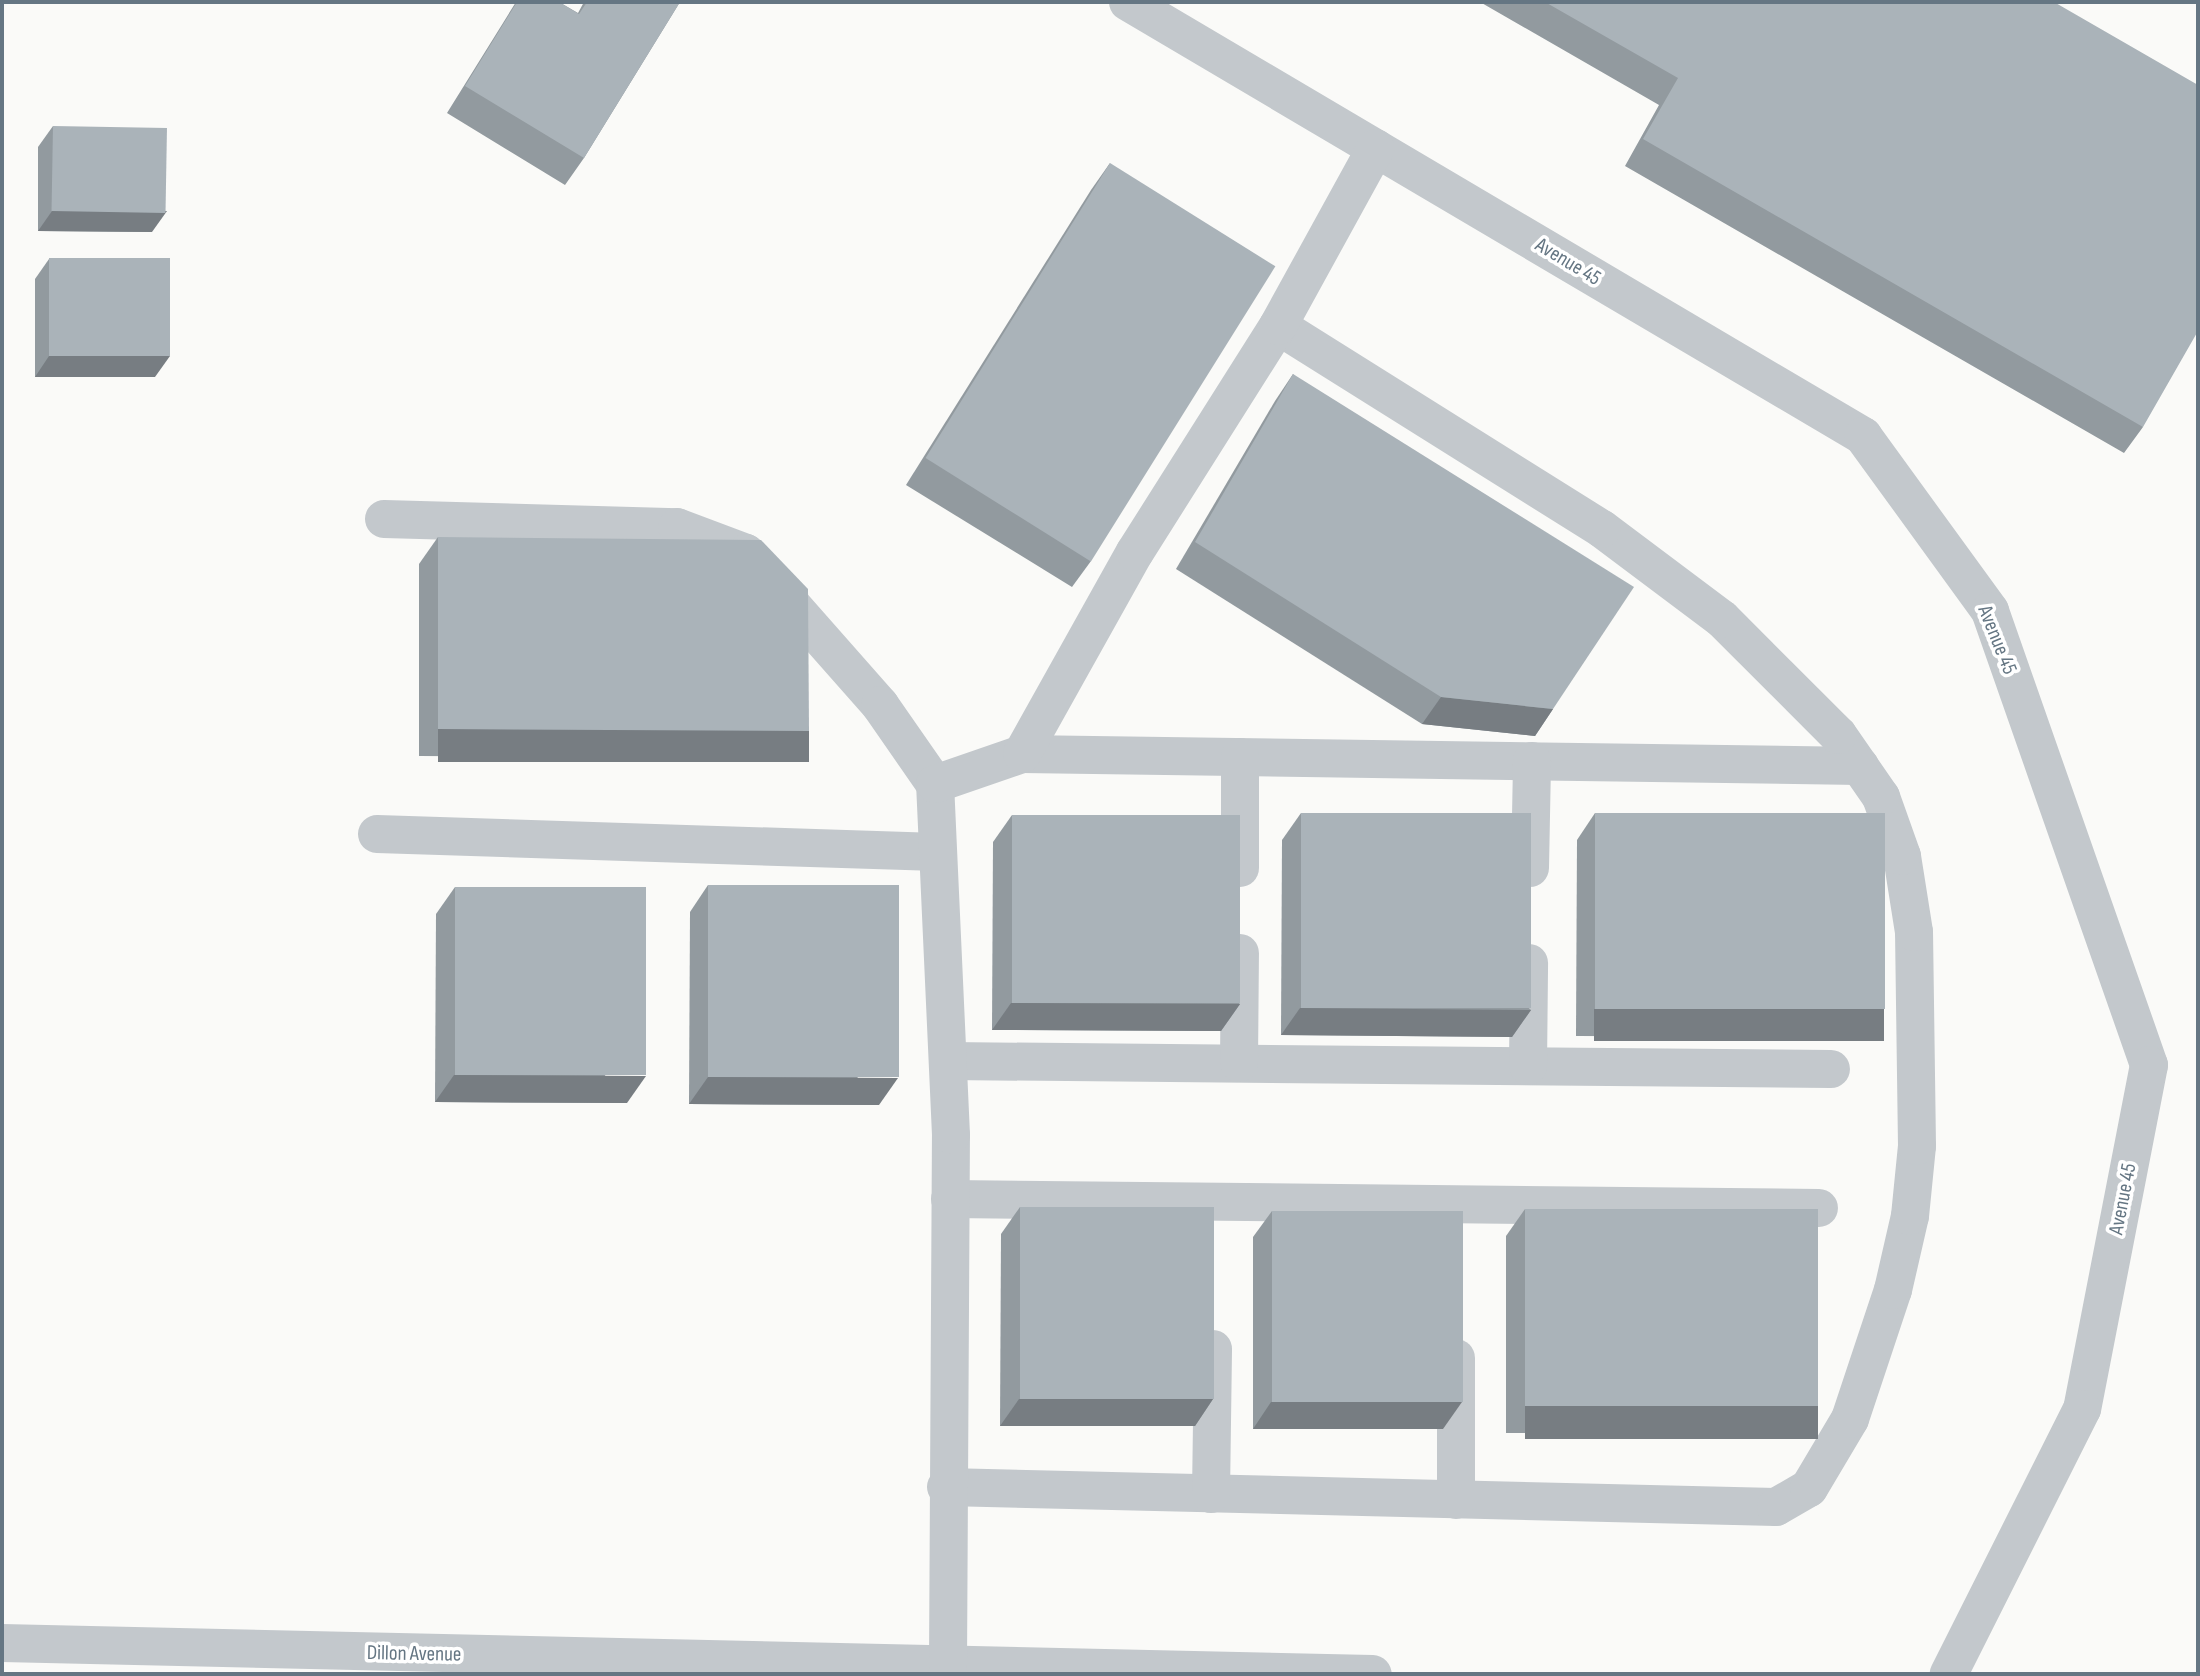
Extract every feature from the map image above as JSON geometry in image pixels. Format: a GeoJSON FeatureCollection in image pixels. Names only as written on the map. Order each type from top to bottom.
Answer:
{"type":"FeatureCollection","features":[{"type":"Feature","properties":{"kind":"street","name":"Avenue 45"},"geometry":{"type":"LineString","coordinates":[[1128,2],[1863,436],[1990,611],[2149,1065],[2082,1409],[1949,1674]]}},
{"type":"Feature","properties":{"kind":"street"},"geometry":{"type":"LineString","coordinates":[[1022,754],[1135,552],[1278,326],[1376,148]]}},
{"type":"Feature","properties":{"kind":"street"},"geometry":{"type":"LineString","coordinates":[[946,1487],[1776,1507],[1809,1488],[1850,1419],[1893,1290],[1910,1216],[1917,1146],[1914,932],[1904,868],[1881,797],[1838,735],[1722,619],[1602,529],[1278,326]]}},
{"type":"Feature","properties":{"kind":"street"},"geometry":{"type":"LineString","coordinates":[[384,519],[677,527],[746,553],[880,705],[935,784],[948,1061],[948,1665]]}},
{"type":"Feature","properties":{"kind":"street"},"geometry":{"type":"LineString","coordinates":[[935,784],[1022,754],[1860,766]]}},
{"type":"Feature","properties":{"kind":"street"},"geometry":{"type":"LineString","coordinates":[[1239,1063],[1240,757]]}},
{"type":"Feature","properties":{"kind":"street"},"geometry":{"type":"LineString","coordinates":[[1528,1066],[1532,761]]}},
{"type":"Feature","properties":{"kind":"street"},"geometry":{"type":"LineString","coordinates":[[377,834],[937,852]]}},
{"type":"Feature","properties":{"kind":"street"},"geometry":{"type":"LineString","coordinates":[[948,1061],[1831,1069]]}},
{"type":"Feature","properties":{"kind":"street"},"geometry":{"type":"LineString","coordinates":[[950,1199],[1819,1208]]}},
{"type":"Feature","properties":{"kind":"street"},"geometry":{"type":"LineString","coordinates":[[1214,1202],[1214,1244]]}},
{"type":"Feature","properties":{"kind":"street"},"geometry":{"type":"LineString","coordinates":[[1456,1204],[1456,1244]]}},
{"type":"Feature","properties":{"kind":"street"},"geometry":{"type":"LineString","coordinates":[[1211,1494],[1213,1313]]}},
{"type":"Feature","properties":{"kind":"street"},"geometry":{"type":"LineString","coordinates":[[1456,1325],[1456,1500]]}},
{"type":"Feature","properties":{"kind":"street","name":"Dillon Avenue"},"geometry":{"type":"LineString","coordinates":[[2,1643],[1373,1674]]}},
{"type":"Feature","properties":{"kind":"building"},"geometry":{"type":"Polygon","coordinates":[[[517,2],[559,2],[579,14],[587,2],[680,2],[584,158],[465,86],[517,2]]]}},
{"type":"Feature","properties":{"kind":"building"},"geometry":{"type":"Polygon","coordinates":[[[1545,2],[2054,2],[2198,85],[2198,331],[2143,427],[1643,139],[1678,78],[1545,2]]]}},
{"type":"Feature","properties":{"kind":"building"},"geometry":{"type":"Polygon","coordinates":[[[53,126],[167,128],[165,213],[52,211],[53,126]]]}},
{"type":"Feature","properties":{"kind":"building"},"geometry":{"type":"Polygon","coordinates":[[[1110,163],[1275,266],[1091,561],[926,458],[1110,163]]]}},
{"type":"Feature","properties":{"kind":"building"},"geometry":{"type":"Polygon","coordinates":[[[49,258],[170,258],[170,356],[49,356],[49,258]]]}},
{"type":"Feature","properties":{"kind":"building"},"geometry":{"type":"Polygon","coordinates":[[[1293,374],[1634,587],[1553,709],[1441,697],[1195,542],[1293,374]]]}},
{"type":"Feature","properties":{"kind":"building"},"geometry":{"type":"Polygon","coordinates":[[[438,537],[761,540],[808,589],[809,731],[438,729],[438,537]]]}},
{"type":"Feature","properties":{"kind":"building"},"geometry":{"type":"Polygon","coordinates":[[[1301,813],[1531,813],[1531,1008],[1301,1008],[1301,813]]]}},
{"type":"Feature","properties":{"kind":"building"},"geometry":{"type":"Polygon","coordinates":[[[1595,813],[1885,813],[1885,1009],[1595,1009],[1595,813]]]}},
{"type":"Feature","properties":{"kind":"building"},"geometry":{"type":"Polygon","coordinates":[[[1012,815],[1240,815],[1240,1003],[1012,1003],[1012,815]]]}},
{"type":"Feature","properties":{"kind":"building"},"geometry":{"type":"Polygon","coordinates":[[[708,885],[899,885],[899,1077],[708,1077],[708,885]]]}},
{"type":"Feature","properties":{"kind":"building"},"geometry":{"type":"Polygon","coordinates":[[[455,887],[646,887],[646,1075],[455,1075],[455,887]]]}},
{"type":"Feature","properties":{"kind":"building"},"geometry":{"type":"Polygon","coordinates":[[[1020,1207],[1214,1207],[1214,1399],[1020,1399],[1020,1207]]]}},
{"type":"Feature","properties":{"kind":"building"},"geometry":{"type":"Polygon","coordinates":[[[1525,1209],[1818,1209],[1818,1406],[1525,1406],[1525,1209]]]}},
{"type":"Feature","properties":{"kind":"building"},"geometry":{"type":"Polygon","coordinates":[[[1272,1211],[1463,1211],[1463,1402],[1272,1402],[1272,1211]]]}}]}
